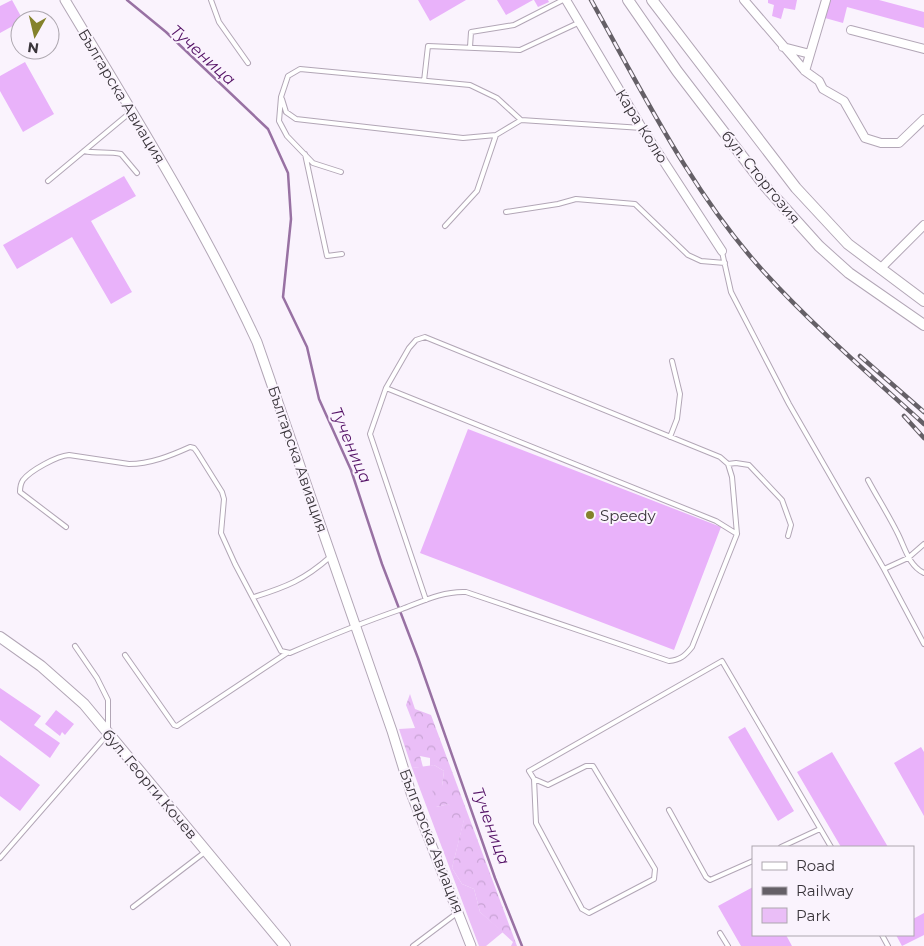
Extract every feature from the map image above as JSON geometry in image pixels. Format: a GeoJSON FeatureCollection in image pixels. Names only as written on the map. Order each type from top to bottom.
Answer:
{"type":"FeatureCollection","features":[{"type":"Feature","properties":{"kind":"main road","name":"бул. Сторгозия"},"geometry":{"type":"LineString","coordinates":[[628,0],[678,71],[765,186],[819,246],[849,273],[924,325]]}},
{"type":"Feature","properties":{"kind":"main road","name":"бул. Сторгозия"},"geometry":{"type":"LineString","coordinates":[[652,0],[792,184],[848,244],[924,302]]}},
{"type":"Feature","properties":{"kind":"main road","name":"бул. Георги Кочев"},"geometry":{"type":"LineString","coordinates":[[0,637],[41,666],[84,704],[285,946]]}},
{"type":"Feature","properties":{"kind":"street","name":"Българска Авиация"},"geometry":{"type":"LineString","coordinates":[[65,0],[132,111],[229,282],[257,342],[392,731],[411,792],[471,946]]}},
{"type":"Feature","properties":{"kind":"street","name":"Кара Колю"},"geometry":{"type":"LineString","coordinates":[[564,0],[642,128],[722,251]]}},
{"type":"Feature","properties":{"kind":"street"},"geometry":{"type":"LineString","coordinates":[[744,0],[805,71],[819,81],[823,89],[844,101],[865,138],[881,143],[899,143],[924,119]]}},
{"type":"Feature","properties":{"kind":"street"},"geometry":{"type":"LineString","coordinates":[[805,71],[826,0]]}},
{"type":"Feature","properties":{"kind":"street"},"geometry":{"type":"LineString","coordinates":[[851,30],[924,49]]}},
{"type":"Feature","properties":{"kind":"street"},"geometry":{"type":"LineString","coordinates":[[784,47],[810,54]]}},
{"type":"Feature","properties":{"kind":"street"},"geometry":{"type":"LineString","coordinates":[[880,269],[924,225]]}},
{"type":"Feature","properties":{"kind":"lane"},"geometry":{"type":"LineString","coordinates":[[211,0],[219,22],[248,64]]}},
{"type":"Feature","properties":{"kind":"lane"},"geometry":{"type":"LineString","coordinates":[[470,47],[472,32],[514,25],[564,0]]}},
{"type":"Feature","properties":{"kind":"lane"},"geometry":{"type":"LineString","coordinates":[[424,81],[428,46],[520,50],[578,23]]}},
{"type":"Feature","properties":{"kind":"lane"},"geometry":{"type":"LineString","coordinates":[[340,172],[313,163],[287,136],[279,120],[281,97],[288,76],[300,69],[470,85],[497,98],[521,120]]}},
{"type":"Feature","properties":{"kind":"lane"},"geometry":{"type":"LineString","coordinates":[[281,97],[286,112],[296,119],[463,138],[496,135],[521,120],[642,128]]}},
{"type":"Feature","properties":{"kind":"lane"},"geometry":{"type":"LineString","coordinates":[[48,181],[132,111]]}},
{"type":"Feature","properties":{"kind":"lane"},"geometry":{"type":"LineString","coordinates":[[445,226],[477,191],[496,135]]}},
{"type":"Feature","properties":{"kind":"lane"},"geometry":{"type":"LineString","coordinates":[[84,151],[94,154],[111,152],[122,154],[137,173]]}},
{"type":"Feature","properties":{"kind":"lane"},"geometry":{"type":"LineString","coordinates":[[305,154],[327,256],[342,254]]}},
{"type":"Feature","properties":{"kind":"lane"},"geometry":{"type":"LineString","coordinates":[[506,212],[558,204],[576,199],[635,204],[688,255],[701,262],[725,263]]}},
{"type":"Feature","properties":{"kind":"lane"},"geometry":{"type":"LineString","coordinates":[[722,251],[731,292],[789,404],[884,568],[924,644]]}},
{"type":"Feature","properties":{"kind":"lane"},"geometry":{"type":"LineString","coordinates":[[124,655],[174,725],[177,726],[287,654],[356,626],[452,592],[466,592],[669,661],[677,660],[684,657],[692,648],[737,534],[732,477],[728,464],[720,457],[425,337],[416,340],[409,348],[386,388],[370,434],[426,600]]}},
{"type":"Feature","properties":{"kind":"lane"},"geometry":{"type":"LineString","coordinates":[[670,437],[677,419],[680,394],[672,361]]}},
{"type":"Feature","properties":{"kind":"lane"},"geometry":{"type":"LineString","coordinates":[[386,388],[716,521],[737,534]]}},
{"type":"Feature","properties":{"kind":"lane"},"geometry":{"type":"LineString","coordinates":[[66,527],[20,492],[24,480],[52,459],[70,455],[138,464],[167,457],[190,447],[194,448],[222,492],[224,499],[220,533],[234,564],[254,597],[282,651],[287,654]]}},
{"type":"Feature","properties":{"kind":"lane"},"geometry":{"type":"LineString","coordinates":[[728,464],[749,465],[782,500],[791,525],[788,536]]}},
{"type":"Feature","properties":{"kind":"lane"},"geometry":{"type":"LineString","coordinates":[[868,480],[897,532],[908,558],[918,570],[924,573]]}},
{"type":"Feature","properties":{"kind":"lane"},"geometry":{"type":"LineString","coordinates":[[884,568],[908,558],[924,544]]}},
{"type":"Feature","properties":{"kind":"lane"},"geometry":{"type":"LineString","coordinates":[[254,597],[286,587],[312,573],[332,556]]}},
{"type":"Feature","properties":{"kind":"lane"},"geometry":{"type":"LineString","coordinates":[[0,858],[108,734],[108,700],[97,678],[75,646]]}},
{"type":"Feature","properties":{"kind":"lane"},"geometry":{"type":"LineString","coordinates":[[534,779],[548,785],[586,766],[593,766],[655,869],[654,879],[589,912],[582,909],[536,823],[534,779],[529,770],[722,660],[830,846]]}},
{"type":"Feature","properties":{"kind":"lane"},"geometry":{"type":"LineString","coordinates":[[669,810],[706,877],[710,880],[752,861]]}},
{"type":"Feature","properties":{"kind":"lane"},"geometry":{"type":"LineString","coordinates":[[783,846],[820,829]]}},
{"type":"Feature","properties":{"kind":"lane"},"geometry":{"type":"LineString","coordinates":[[133,907],[193,859],[206,851]]}},
{"type":"Feature","properties":{"kind":"lane"},"geometry":{"type":"LineString","coordinates":[[413,946],[458,912]]}},
{"type":"Feature","properties":{"kind":"lane"},"geometry":{"type":"LineString","coordinates":[[720,932],[728,946]]}},
{"type":"Feature","properties":{"kind":"green space"},"geometry":{"type":"Polygon","coordinates":[[[410,694],[415,709],[431,715],[517,946],[511,946],[513,942],[480,912],[474,889],[462,884],[452,868],[464,819],[458,827],[450,821],[449,804],[436,807],[432,789],[442,786],[444,771],[434,765],[430,766],[430,758],[420,756],[423,767],[412,768],[399,729],[415,728],[406,705],[410,694]]]}},
{"type":"Feature","properties":{"kind":"green space"},"geometry":{"type":"Polygon","coordinates":[[[434,765],[444,771],[436,807],[449,804],[458,826],[465,816],[452,868],[462,884],[474,889],[480,912],[503,932],[486,946],[479,946],[412,768],[434,765]]]}},
{"type":"Feature","properties":{"kind":"building"},"geometry":{"type":"Polygon","coordinates":[[[12,0],[18,10],[10,10],[10,28],[0,33],[0,6],[12,0]]]}},
{"type":"Feature","properties":{"kind":"building"},"geometry":{"type":"Polygon","coordinates":[[[418,0],[466,0],[430,21],[418,0]]]}},
{"type":"Feature","properties":{"kind":"building"},"geometry":{"type":"Polygon","coordinates":[[[497,0],[533,0],[506,15],[497,0]]]}},
{"type":"Feature","properties":{"kind":"building"},"geometry":{"type":"Polygon","coordinates":[[[534,0],[548,0],[549,2],[538,7],[534,0]]]}},
{"type":"Feature","properties":{"kind":"building"},"geometry":{"type":"Polygon","coordinates":[[[768,0],[797,0],[795,10],[784,8],[781,19],[772,16],[774,5],[768,3],[768,0]]]}},
{"type":"Feature","properties":{"kind":"building"},"geometry":{"type":"Polygon","coordinates":[[[829,0],[879,0],[924,12],[924,28],[847,7],[843,23],[825,18],[829,0]]]}},
{"type":"Feature","properties":{"kind":"building"},"geometry":{"type":"Polygon","coordinates":[[[25,62],[54,114],[23,132],[0,91],[0,76],[25,62]]]}},
{"type":"Feature","properties":{"kind":"building"},"geometry":{"type":"Polygon","coordinates":[[[124,176],[136,196],[91,221],[132,292],[111,304],[72,237],[17,269],[3,245],[124,176]]]}},
{"type":"Feature","properties":{"kind":"building"},"geometry":{"type":"Polygon","coordinates":[[[468,429],[721,527],[674,650],[420,553],[468,429]]]}},
{"type":"Feature","properties":{"kind":"building"},"geometry":{"type":"Polygon","coordinates":[[[0,688],[41,716],[34,725],[60,743],[50,758],[0,720],[0,688]]]}},
{"type":"Feature","properties":{"kind":"building"},"geometry":{"type":"Polygon","coordinates":[[[56,710],[74,724],[65,735],[62,732],[60,736],[45,724],[56,710]]]}},
{"type":"Feature","properties":{"kind":"building"},"geometry":{"type":"Polygon","coordinates":[[[745,727],[794,811],[778,821],[728,737],[745,727]]]}},
{"type":"Feature","properties":{"kind":"building"},"geometry":{"type":"Polygon","coordinates":[[[921,747],[924,752],[924,816],[894,763],[921,747]]]}},
{"type":"Feature","properties":{"kind":"building"},"geometry":{"type":"Polygon","coordinates":[[[832,752],[887,846],[840,846],[797,772],[832,752]]]}},
{"type":"Feature","properties":{"kind":"building"},"geometry":{"type":"Polygon","coordinates":[[[0,755],[40,785],[20,811],[0,796],[0,755]]]}},
{"type":"Feature","properties":{"kind":"building"},"geometry":{"type":"Polygon","coordinates":[[[752,888],[752,936],[787,936],[792,946],[741,946],[718,906],[752,888]]]}},
{"type":"Feature","properties":{"kind":"building"},"geometry":{"type":"Polygon","coordinates":[[[924,913],[924,935],[902,946],[897,936],[914,936],[914,918],[924,913]]]}},
{"type":"Feature","properties":{"kind":"waterway","name":"Тученица"},"geometry":{"type":"LineString","coordinates":[[127,0],[166,32],[268,129],[288,173],[291,219],[283,297],[307,347],[319,399],[351,470],[382,564],[418,658],[495,878],[522,946]]}},
{"type":"Feature","properties":{"kind":"railway"},"geometry":{"type":"LineString","coordinates":[[591,0],[691,176],[738,241],[802,312],[924,424]]}},
{"type":"Feature","properties":{"kind":"railway"},"geometry":{"type":"LineString","coordinates":[[860,356],[924,412]]}},
{"type":"Feature","properties":{"kind":"railway"},"geometry":{"type":"LineString","coordinates":[[904,416],[924,438]]}},
{"type":"Feature","properties":{"kind":"place","name":"Speedy"},"geometry":{"type":"Point","coordinates":[590,515]}}]}
